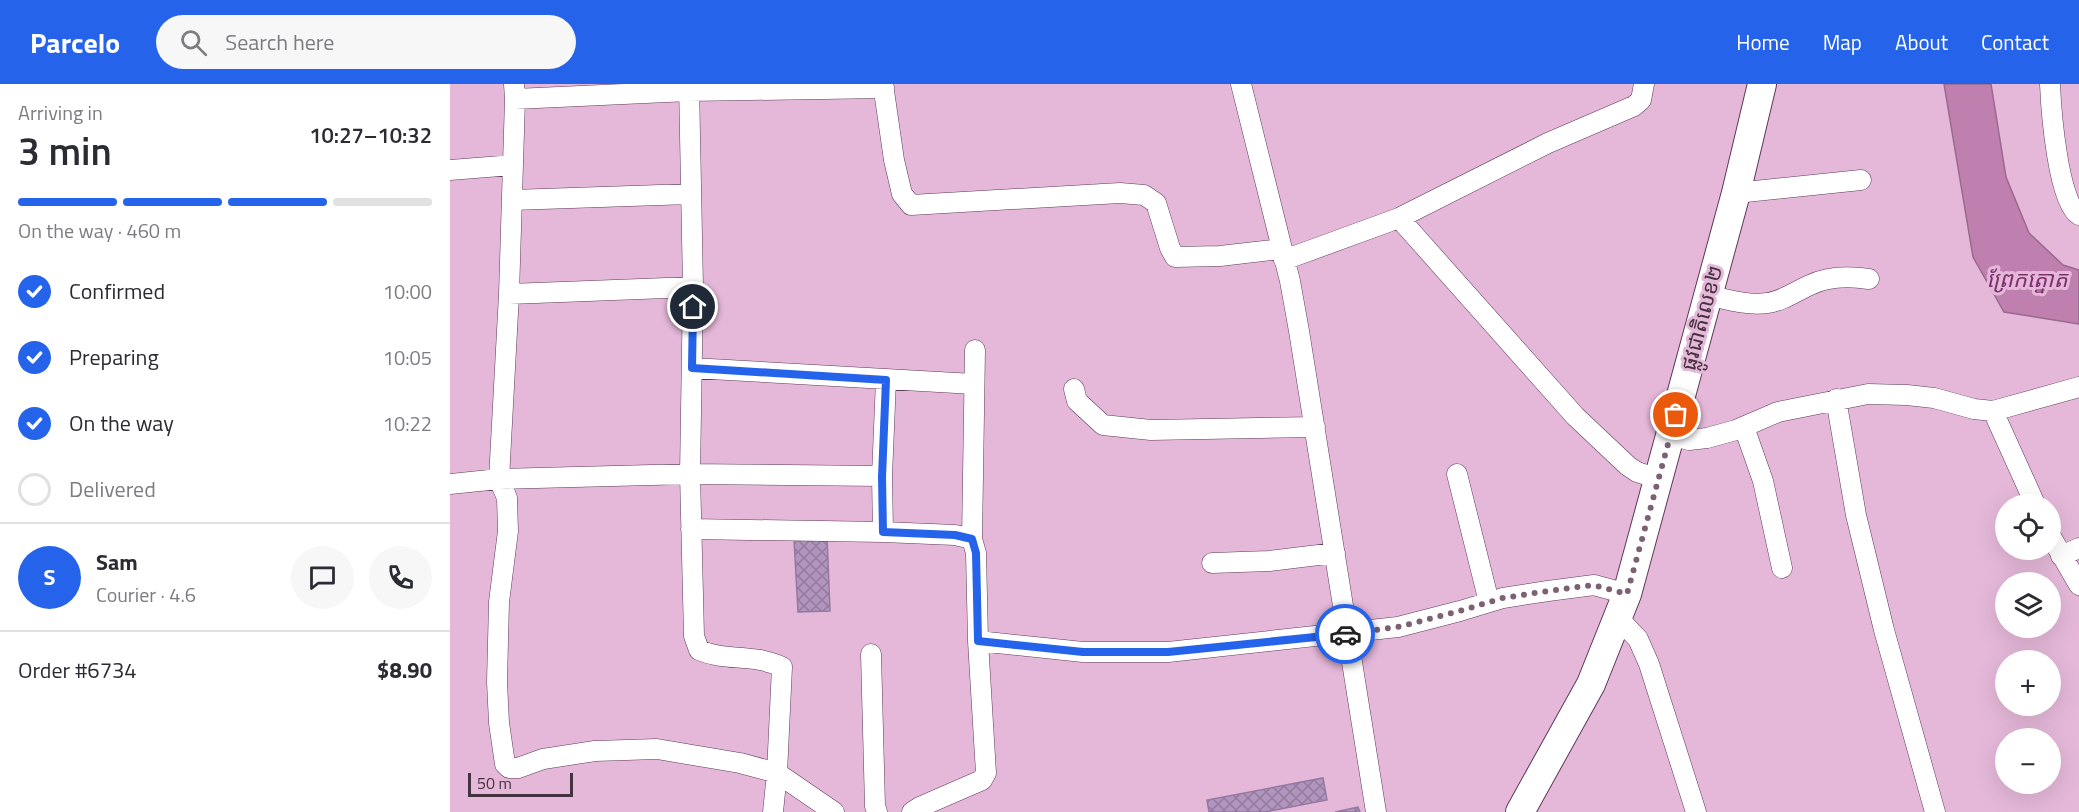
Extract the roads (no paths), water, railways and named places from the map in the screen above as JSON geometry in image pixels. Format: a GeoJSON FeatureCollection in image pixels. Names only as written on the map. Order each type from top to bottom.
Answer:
{"type":"FeatureCollection","features":[{"type":"Feature","properties":{"kind":"highway","name":"ផ្លូវជាតិលេខ២"},"geometry":{"type":"LineString","coordinates":[[1523,811],[1591,684],[1623,606],[1736,193],[1760,84]]}},
{"type":"Feature","properties":{"kind":"street"},"geometry":{"type":"LineString","coordinates":[[1241,84],[1298,321],[1376,812]]}},
{"type":"Feature","properties":{"kind":"street"},"geometry":{"type":"LineString","coordinates":[[834,812],[777,773],[740,763],[657,749],[595,751],[543,759],[518,768],[509,768],[505,764],[499,723],[499,603],[508,531],[507,498],[499,479],[513,200],[514,92],[884,86],[894,160],[902,194],[911,205],[1119,193],[1144,195],[1156,203],[1175,257],[1283,254],[1399,218],[1548,143],[1634,106],[1641,100],[1644,84]]}},
{"type":"Feature","properties":{"kind":"street"},"geometry":{"type":"LineString","coordinates":[[2050,84],[2064,191],[2073,212],[2079,215]]}},
{"type":"Feature","properties":{"kind":"street"},"geometry":{"type":"LineString","coordinates":[[689,88],[693,287],[690,474],[694,636],[699,650],[710,655],[767,660],[782,667],[773,812]]}},
{"type":"Feature","properties":{"kind":"street"},"geometry":{"type":"LineString","coordinates":[[450,170],[513,165]]}},
{"type":"Feature","properties":{"kind":"street"},"geometry":{"type":"LineString","coordinates":[[1736,193],[1861,180]]}},
{"type":"Feature","properties":{"kind":"street"},"geometry":{"type":"LineString","coordinates":[[513,200],[690,194]]}},
{"type":"Feature","properties":{"kind":"street"},"geometry":{"type":"LineString","coordinates":[[1399,218],[1575,416],[1628,466],[1637,472],[1659,479]]}},
{"type":"Feature","properties":{"kind":"street"},"geometry":{"type":"LineString","coordinates":[[1707,295],[1751,304],[1768,303],[1782,299],[1823,279],[1855,277],[1869,279]]}},
{"type":"Feature","properties":{"kind":"street"},"geometry":{"type":"LineString","coordinates":[[509,294],[693,287]]}},
{"type":"Feature","properties":{"kind":"street"},"geometry":{"type":"LineString","coordinates":[[912,812],[982,780],[986,773],[978,641],[976,553],[972,539],[975,350]]}},
{"type":"Feature","properties":{"kind":"street"},"geometry":{"type":"LineString","coordinates":[[692,368],[974,384]]}},
{"type":"Feature","properties":{"kind":"street"},"geometry":{"type":"LineString","coordinates":[[883,532],[882,477],[886,380]]}},
{"type":"Feature","properties":{"kind":"street"},"geometry":{"type":"LineString","coordinates":[[1671,435],[1689,440],[1707,438],[1744,427],[1778,412],[1868,394],[1907,394],[1993,411],[2079,387]]}},
{"type":"Feature","properties":{"kind":"street"},"geometry":{"type":"LineString","coordinates":[[1074,389],[1077,400],[1103,425],[1151,430],[1315,427]]}},
{"type":"Feature","properties":{"kind":"street"},"geometry":{"type":"LineString","coordinates":[[1836,399],[1856,515],[1884,630],[1935,812]]}},
{"type":"Feature","properties":{"kind":"street"},"geometry":{"type":"LineString","coordinates":[[1993,411],[2030,494]]}},
{"type":"Feature","properties":{"kind":"street"},"geometry":{"type":"LineString","coordinates":[[1744,427],[1763,481],[1782,568]]}},
{"type":"Feature","properties":{"kind":"street"},"geometry":{"type":"LineString","coordinates":[[450,484],[499,479],[690,474],[882,477]]}},
{"type":"Feature","properties":{"kind":"street"},"geometry":{"type":"LineString","coordinates":[[1457,474],[1489,602]]}},
{"type":"Feature","properties":{"kind":"street"},"geometry":{"type":"LineString","coordinates":[[691,529],[883,532],[955,535],[972,539]]}},
{"type":"Feature","properties":{"kind":"street"},"geometry":{"type":"LineString","coordinates":[[2070,552],[2079,585]]}},
{"type":"Feature","properties":{"kind":"street"},"geometry":{"type":"LineString","coordinates":[[1212,563],[1269,561],[1335,554]]}},
{"type":"Feature","properties":{"kind":"street"},"geometry":{"type":"LineString","coordinates":[[978,641],[1083,652],[1168,652],[1398,627],[1503,598],[1593,585],[1623,606],[1638,639],[1673,734],[1696,812]]}},
{"type":"Feature","properties":{"kind":"street"},"geometry":{"type":"LineString","coordinates":[[871,654],[874,806],[877,812]]}},
{"type":"Feature","properties":{"kind":"water","name":"ព្រែកត្នោត"},"geometry":{"type":"Polygon","coordinates":[[[1944,84],[1991,84],[2006,177],[2029,233],[2063,265],[2079,270],[2079,324],[2004,312],[1973,257],[1944,84]]]}}]}
